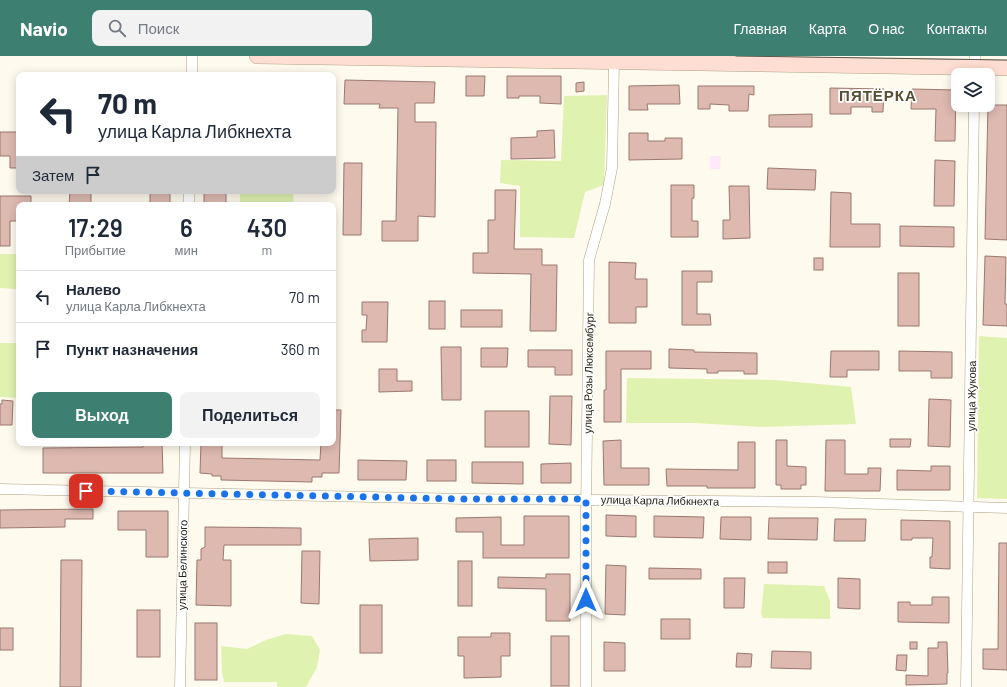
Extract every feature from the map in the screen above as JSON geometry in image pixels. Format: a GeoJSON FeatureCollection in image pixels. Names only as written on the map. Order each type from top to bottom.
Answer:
{"type":"FeatureCollection","features":[{"type":"Feature","properties":{"kind":"main road"},"geometry":{"type":"LineString","coordinates":[[258,56],[975,66],[1007,68]]}},
{"type":"Feature","properties":{"kind":"street"},"geometry":{"type":"LineString","coordinates":[[192,56],[192,72]]}},
{"type":"Feature","properties":{"kind":"street","name":"улица Розы Люксембург"},"geometry":{"type":"LineString","coordinates":[[586,687],[586,499],[589,260],[605,204],[612,168],[614,62]]}},
{"type":"Feature","properties":{"kind":"street","name":"улица Жукова"},"geometry":{"type":"LineString","coordinates":[[966,687],[970,507],[974,112]]}},
{"type":"Feature","properties":{"kind":"street","name":"улица Белинского"},"geometry":{"type":"LineString","coordinates":[[180,687],[185,446]]}},
{"type":"Feature","properties":{"kind":"street","name":"улица Карла Либкнехта"},"geometry":{"type":"LineString","coordinates":[[0,489],[457,498],[821,502],[1007,508]]}},
{"type":"Feature","properties":{"kind":"shaded area"},"geometry":{"type":"Polygon","coordinates":[[[710,156],[721,156],[720,169],[710,169],[710,156]]]}},
{"type":"Feature","properties":{"kind":"green space"},"geometry":{"type":"Polygon","coordinates":[[[607,95],[604,185],[585,192],[574,238],[520,237],[520,186],[500,183],[501,160],[561,161],[564,96],[607,95]]]}},
{"type":"Feature","properties":{"kind":"green space"},"geometry":{"type":"Polygon","coordinates":[[[240,194],[293,194],[294,202],[240,202],[240,194]]]}},
{"type":"Feature","properties":{"kind":"green space"},"geometry":{"type":"Polygon","coordinates":[[[0,254],[16,254],[16,289],[0,288],[0,254]]]}},
{"type":"Feature","properties":{"kind":"green space"},"geometry":{"type":"Polygon","coordinates":[[[979,336],[1007,338],[1007,499],[977,498],[979,336]]]}},
{"type":"Feature","properties":{"kind":"green space"},"geometry":{"type":"Polygon","coordinates":[[[0,343],[16,343],[16,398],[0,397],[0,343]]]}},
{"type":"Feature","properties":{"kind":"green space"},"geometry":{"type":"Polygon","coordinates":[[[627,378],[775,380],[851,387],[856,424],[763,427],[694,423],[626,423],[627,378]]]}},
{"type":"Feature","properties":{"kind":"green space"},"geometry":{"type":"Polygon","coordinates":[[[764,584],[824,586],[830,601],[830,619],[763,618],[761,614],[764,584]]]}},
{"type":"Feature","properties":{"kind":"green space"},"geometry":{"type":"Polygon","coordinates":[[[286,634],[312,636],[320,650],[317,667],[306,687],[277,687],[277,682],[224,682],[221,646],[247,649],[266,640],[286,634]]]}},
{"type":"Feature","properties":{"kind":"building"},"geometry":{"type":"Polygon","coordinates":[[[466,76],[485,76],[484,96],[466,96],[466,76]]]}},
{"type":"Feature","properties":{"kind":"building"},"geometry":{"type":"Polygon","coordinates":[[[507,76],[561,76],[561,104],[540,103],[540,96],[519,96],[519,98],[507,98],[507,76]]]}},
{"type":"Feature","properties":{"kind":"building"},"geometry":{"type":"Polygon","coordinates":[[[345,80],[435,82],[434,103],[415,103],[415,122],[436,122],[435,217],[418,216],[418,241],[382,241],[382,221],[396,221],[398,108],[379,108],[380,104],[344,104],[345,80]]]}},
{"type":"Feature","properties":{"kind":"building"},"geometry":{"type":"Polygon","coordinates":[[[584,82],[584,91],[576,92],[576,83],[584,82]]]}},
{"type":"Feature","properties":{"kind":"building"},"geometry":{"type":"Polygon","coordinates":[[[679,85],[680,104],[647,104],[648,110],[629,110],[629,86],[679,85]]]}},
{"type":"Feature","properties":{"kind":"building"},"geometry":{"type":"Polygon","coordinates":[[[698,86],[754,86],[754,95],[749,94],[748,111],[729,111],[729,105],[710,104],[710,109],[698,109],[698,86]]]}},
{"type":"Feature","properties":{"kind":"building"},"geometry":{"type":"Polygon","coordinates":[[[830,88],[884,89],[883,112],[872,112],[872,107],[851,107],[851,114],[830,114],[830,88]]]}},
{"type":"Feature","properties":{"kind":"building"},"geometry":{"type":"Polygon","coordinates":[[[912,89],[951,90],[951,112],[956,112],[955,141],[935,141],[936,109],[911,109],[912,89]]]}},
{"type":"Feature","properties":{"kind":"building"},"geometry":{"type":"Polygon","coordinates":[[[995,105],[1007,105],[1007,240],[985,239],[988,112],[995,112],[995,105]]]}},
{"type":"Feature","properties":{"kind":"building"},"geometry":{"type":"Polygon","coordinates":[[[812,114],[812,127],[769,127],[769,115],[812,114]]]}},
{"type":"Feature","properties":{"kind":"building"},"geometry":{"type":"Polygon","coordinates":[[[554,130],[555,158],[511,159],[511,138],[537,137],[537,131],[554,130]]]}},
{"type":"Feature","properties":{"kind":"building"},"geometry":{"type":"Polygon","coordinates":[[[0,132],[16,132],[16,168],[10,168],[10,156],[0,156],[0,132]]]}},
{"type":"Feature","properties":{"kind":"building"},"geometry":{"type":"Polygon","coordinates":[[[629,133],[648,133],[648,141],[665,141],[665,138],[682,138],[682,159],[629,160],[629,133]]]}},
{"type":"Feature","properties":{"kind":"building"},"geometry":{"type":"Polygon","coordinates":[[[935,160],[955,161],[954,206],[934,206],[935,160]]]}},
{"type":"Feature","properties":{"kind":"building"},"geometry":{"type":"Polygon","coordinates":[[[344,163],[362,163],[361,235],[343,235],[344,163]]]}},
{"type":"Feature","properties":{"kind":"building"},"geometry":{"type":"Polygon","coordinates":[[[768,168],[816,170],[815,190],[767,189],[768,168]]]}},
{"type":"Feature","properties":{"kind":"building"},"geometry":{"type":"Polygon","coordinates":[[[671,185],[694,185],[694,198],[692,198],[692,221],[698,221],[698,237],[671,237],[671,185]]]}},
{"type":"Feature","properties":{"kind":"building"},"geometry":{"type":"Polygon","coordinates":[[[729,186],[749,186],[750,238],[723,239],[723,220],[730,220],[729,186]]]}},
{"type":"Feature","properties":{"kind":"building"},"geometry":{"type":"Polygon","coordinates":[[[495,190],[516,190],[514,249],[542,249],[542,265],[557,265],[556,331],[530,331],[531,274],[473,273],[473,253],[488,253],[488,220],[495,220],[495,190]]]}},
{"type":"Feature","properties":{"kind":"building"},"geometry":{"type":"Polygon","coordinates":[[[831,192],[851,193],[851,224],[880,224],[880,247],[830,247],[831,192]]]}},
{"type":"Feature","properties":{"kind":"building"},"geometry":{"type":"Polygon","coordinates":[[[70,194],[91,194],[91,202],[69,202],[70,194]]]}},
{"type":"Feature","properties":{"kind":"building"},"geometry":{"type":"Polygon","coordinates":[[[150,194],[170,194],[170,202],[150,202],[150,194]]]}},
{"type":"Feature","properties":{"kind":"building"},"geometry":{"type":"Polygon","coordinates":[[[204,194],[226,194],[226,202],[204,202],[204,194]]]}},
{"type":"Feature","properties":{"kind":"building"},"geometry":{"type":"Polygon","coordinates":[[[0,196],[31,196],[31,202],[16,202],[16,221],[10,221],[10,246],[0,246],[0,196]]]}},
{"type":"Feature","properties":{"kind":"building"},"geometry":{"type":"Polygon","coordinates":[[[900,226],[954,227],[954,247],[900,246],[900,226]]]}},
{"type":"Feature","properties":{"kind":"building"},"geometry":{"type":"Polygon","coordinates":[[[985,256],[1006,257],[1005,304],[1007,304],[1007,326],[983,325],[985,256]]]}},
{"type":"Feature","properties":{"kind":"building"},"geometry":{"type":"Polygon","coordinates":[[[814,258],[823,258],[823,270],[814,270],[814,258]]]}},
{"type":"Feature","properties":{"kind":"building"},"geometry":{"type":"Polygon","coordinates":[[[609,262],[636,263],[635,279],[647,279],[647,307],[636,307],[636,323],[609,323],[609,262]]]}},
{"type":"Feature","properties":{"kind":"building"},"geometry":{"type":"Polygon","coordinates":[[[682,271],[712,271],[712,282],[697,282],[697,314],[710,314],[711,325],[682,325],[682,271]]]}},
{"type":"Feature","properties":{"kind":"building"},"geometry":{"type":"Polygon","coordinates":[[[898,273],[919,273],[919,326],[898,326],[898,273]]]}},
{"type":"Feature","properties":{"kind":"building"},"geometry":{"type":"Polygon","coordinates":[[[429,301],[445,301],[445,329],[429,329],[429,301]]]}},
{"type":"Feature","properties":{"kind":"building"},"geometry":{"type":"Polygon","coordinates":[[[362,302],[388,302],[387,342],[362,342],[362,330],[366,330],[367,315],[362,315],[362,302]]]}},
{"type":"Feature","properties":{"kind":"building"},"geometry":{"type":"Polygon","coordinates":[[[461,310],[502,310],[502,327],[461,327],[461,310]]]}},
{"type":"Feature","properties":{"kind":"building"},"geometry":{"type":"Polygon","coordinates":[[[441,347],[461,347],[461,400],[442,400],[441,347]]]}},
{"type":"Feature","properties":{"kind":"building"},"geometry":{"type":"Polygon","coordinates":[[[481,348],[508,348],[507,367],[481,367],[481,348]]]}},
{"type":"Feature","properties":{"kind":"building"},"geometry":{"type":"Polygon","coordinates":[[[669,349],[694,350],[694,352],[757,353],[757,374],[744,374],[744,371],[718,371],[718,373],[707,373],[707,369],[669,368],[669,349]]]}},
{"type":"Feature","properties":{"kind":"building"},"geometry":{"type":"Polygon","coordinates":[[[528,350],[572,350],[572,375],[555,375],[555,367],[528,367],[528,350]]]}},
{"type":"Feature","properties":{"kind":"building"},"geometry":{"type":"Polygon","coordinates":[[[606,351],[651,351],[651,369],[621,369],[621,422],[604,422],[606,351]]]}},
{"type":"Feature","properties":{"kind":"building"},"geometry":{"type":"Polygon","coordinates":[[[831,351],[879,351],[879,370],[847,370],[847,377],[830,377],[831,351]]]}},
{"type":"Feature","properties":{"kind":"building"},"geometry":{"type":"Polygon","coordinates":[[[899,351],[952,352],[952,378],[931,378],[931,371],[899,371],[899,351]]]}},
{"type":"Feature","properties":{"kind":"building"},"geometry":{"type":"Polygon","coordinates":[[[379,369],[397,369],[397,381],[412,381],[412,391],[379,392],[379,369]]]}},
{"type":"Feature","properties":{"kind":"building"},"geometry":{"type":"Polygon","coordinates":[[[550,396],[572,396],[571,445],[549,444],[550,396]]]}},
{"type":"Feature","properties":{"kind":"building"},"geometry":{"type":"Polygon","coordinates":[[[929,399],[951,400],[950,447],[928,446],[929,399]]]}},
{"type":"Feature","properties":{"kind":"building"},"geometry":{"type":"Polygon","coordinates":[[[2,400],[13,401],[12,425],[0,425],[0,404],[2,404],[2,400]]]}},
{"type":"Feature","properties":{"kind":"building"},"geometry":{"type":"Polygon","coordinates":[[[336,410],[341,410],[339,473],[322,473],[322,477],[312,477],[312,482],[221,480],[221,476],[212,476],[212,474],[200,473],[201,446],[222,446],[222,458],[320,460],[321,446],[336,446],[336,410]]]}},
{"type":"Feature","properties":{"kind":"building"},"geometry":{"type":"Polygon","coordinates":[[[485,411],[529,411],[529,447],[485,447],[485,411]]]}},
{"type":"Feature","properties":{"kind":"building"},"geometry":{"type":"Polygon","coordinates":[[[890,439],[911,439],[910,447],[890,447],[890,439]]]}},
{"type":"Feature","properties":{"kind":"building"},"geometry":{"type":"Polygon","coordinates":[[[621,440],[621,468],[649,468],[649,485],[604,485],[603,441],[621,440]]]}},
{"type":"Feature","properties":{"kind":"building"},"geometry":{"type":"Polygon","coordinates":[[[776,440],[787,440],[787,466],[806,467],[806,485],[801,485],[801,489],[781,489],[781,485],[776,485],[776,440]]]}},
{"type":"Feature","properties":{"kind":"building"},"geometry":{"type":"Polygon","coordinates":[[[826,440],[845,440],[845,474],[868,474],[868,468],[881,468],[880,491],[825,491],[826,440]]]}},
{"type":"Feature","properties":{"kind":"building"},"geometry":{"type":"Polygon","coordinates":[[[738,442],[755,442],[755,488],[667,486],[666,469],[738,470],[738,442]]]}},
{"type":"Feature","properties":{"kind":"building"},"geometry":{"type":"Polygon","coordinates":[[[162,446],[163,473],[43,473],[43,448],[162,446]]]}},
{"type":"Feature","properties":{"kind":"building"},"geometry":{"type":"Polygon","coordinates":[[[358,460],[407,461],[406,480],[358,480],[358,460]]]}},
{"type":"Feature","properties":{"kind":"building"},"geometry":{"type":"Polygon","coordinates":[[[427,460],[456,460],[456,481],[427,481],[427,460]]]}},
{"type":"Feature","properties":{"kind":"building"},"geometry":{"type":"Polygon","coordinates":[[[472,462],[523,462],[523,484],[472,483],[472,462]]]}},
{"type":"Feature","properties":{"kind":"building"},"geometry":{"type":"Polygon","coordinates":[[[571,463],[571,483],[541,483],[541,464],[571,463]]]}},
{"type":"Feature","properties":{"kind":"building"},"geometry":{"type":"Polygon","coordinates":[[[931,466],[950,466],[950,490],[897,490],[897,470],[931,471],[931,466]]]}},
{"type":"Feature","properties":{"kind":"building"},"geometry":{"type":"Polygon","coordinates":[[[93,509],[93,519],[65,519],[65,527],[0,528],[0,510],[93,509]]]}},
{"type":"Feature","properties":{"kind":"building"},"geometry":{"type":"Polygon","coordinates":[[[118,511],[168,511],[168,557],[146,557],[146,530],[118,530],[118,511]]]}},
{"type":"Feature","properties":{"kind":"building"},"geometry":{"type":"Polygon","coordinates":[[[606,515],[636,516],[636,537],[606,536],[606,515]]]}},
{"type":"Feature","properties":{"kind":"building"},"geometry":{"type":"Polygon","coordinates":[[[524,516],[569,516],[569,558],[483,558],[483,532],[456,532],[456,518],[501,517],[501,545],[524,545],[524,516]]]}},
{"type":"Feature","properties":{"kind":"building"},"geometry":{"type":"Polygon","coordinates":[[[654,516],[704,517],[703,538],[654,537],[654,516]]]}},
{"type":"Feature","properties":{"kind":"building"},"geometry":{"type":"Polygon","coordinates":[[[721,517],[751,517],[751,540],[720,539],[721,517]]]}},
{"type":"Feature","properties":{"kind":"building"},"geometry":{"type":"Polygon","coordinates":[[[769,518],[818,518],[817,540],[768,539],[769,518]]]}},
{"type":"Feature","properties":{"kind":"building"},"geometry":{"type":"Polygon","coordinates":[[[835,519],[866,519],[865,541],[834,541],[835,519]]]}},
{"type":"Feature","properties":{"kind":"building"},"geometry":{"type":"Polygon","coordinates":[[[901,520],[950,521],[950,569],[930,568],[933,538],[912,538],[912,540],[901,540],[901,520]]]}},
{"type":"Feature","properties":{"kind":"building"},"geometry":{"type":"Polygon","coordinates":[[[205,527],[301,528],[301,545],[224,545],[223,560],[231,560],[231,606],[196,605],[197,560],[201,560],[201,549],[205,547],[205,527]]]}},
{"type":"Feature","properties":{"kind":"building"},"geometry":{"type":"Polygon","coordinates":[[[418,538],[418,560],[370,561],[369,539],[418,538]]]}},
{"type":"Feature","properties":{"kind":"building"},"geometry":{"type":"Polygon","coordinates":[[[999,543],[1007,543],[1007,670],[983,669],[983,649],[998,649],[999,543]]]}},
{"type":"Feature","properties":{"kind":"building"},"geometry":{"type":"Polygon","coordinates":[[[302,551],[320,551],[319,604],[301,603],[302,551]]]}},
{"type":"Feature","properties":{"kind":"building"},"geometry":{"type":"Polygon","coordinates":[[[61,560],[82,560],[81,687],[60,687],[61,560]]]}},
{"type":"Feature","properties":{"kind":"building"},"geometry":{"type":"Polygon","coordinates":[[[458,561],[472,561],[472,606],[458,606],[458,561]]]}},
{"type":"Feature","properties":{"kind":"building"},"geometry":{"type":"Polygon","coordinates":[[[768,562],[787,562],[787,573],[768,573],[768,562]]]}},
{"type":"Feature","properties":{"kind":"building"},"geometry":{"type":"Polygon","coordinates":[[[606,565],[626,566],[625,615],[605,614],[606,565]]]}},
{"type":"Feature","properties":{"kind":"building"},"geometry":{"type":"Polygon","coordinates":[[[649,568],[701,569],[701,579],[649,579],[649,568]]]}},
{"type":"Feature","properties":{"kind":"building"},"geometry":{"type":"Polygon","coordinates":[[[546,574],[570,574],[570,621],[546,621],[546,589],[498,588],[498,577],[546,578],[546,574]]]}},
{"type":"Feature","properties":{"kind":"building"},"geometry":{"type":"Polygon","coordinates":[[[724,578],[745,578],[744,608],[724,608],[724,578]]]}},
{"type":"Feature","properties":{"kind":"building"},"geometry":{"type":"Polygon","coordinates":[[[838,578],[860,579],[860,609],[838,608],[838,578]]]}},
{"type":"Feature","properties":{"kind":"building"},"geometry":{"type":"Polygon","coordinates":[[[932,597],[949,597],[949,623],[898,622],[898,602],[910,602],[910,605],[932,605],[932,597]]]}},
{"type":"Feature","properties":{"kind":"building"},"geometry":{"type":"Polygon","coordinates":[[[360,605],[382,605],[382,653],[360,653],[360,605]]]}},
{"type":"Feature","properties":{"kind":"building"},"geometry":{"type":"Polygon","coordinates":[[[137,610],[160,610],[160,657],[137,657],[137,610]]]}},
{"type":"Feature","properties":{"kind":"building"},"geometry":{"type":"Polygon","coordinates":[[[661,619],[690,619],[690,639],[661,639],[661,619]]]}},
{"type":"Feature","properties":{"kind":"building"},"geometry":{"type":"Polygon","coordinates":[[[195,623],[217,623],[217,680],[195,680],[195,623]]]}},
{"type":"Feature","properties":{"kind":"building"},"geometry":{"type":"Polygon","coordinates":[[[0,628],[13,628],[13,650],[0,650],[0,628]]]}},
{"type":"Feature","properties":{"kind":"building"},"geometry":{"type":"Polygon","coordinates":[[[491,633],[510,633],[510,656],[501,656],[501,677],[464,678],[464,656],[458,656],[458,637],[491,637],[491,633]]]}},
{"type":"Feature","properties":{"kind":"building"},"geometry":{"type":"Polygon","coordinates":[[[551,636],[569,636],[569,686],[551,686],[551,636]]]}},
{"type":"Feature","properties":{"kind":"building"},"geometry":{"type":"Polygon","coordinates":[[[604,642],[625,643],[625,671],[604,671],[604,642]]]}},
{"type":"Feature","properties":{"kind":"building"},"geometry":{"type":"Polygon","coordinates":[[[910,642],[917,642],[917,649],[910,649],[910,642]]]}},
{"type":"Feature","properties":{"kind":"building"},"geometry":{"type":"Polygon","coordinates":[[[938,642],[947,642],[947,684],[906,685],[906,675],[928,676],[928,648],[938,648],[938,642]]]}},
{"type":"Feature","properties":{"kind":"building"},"geometry":{"type":"Polygon","coordinates":[[[772,651],[811,652],[811,669],[771,668],[772,651]]]}},
{"type":"Feature","properties":{"kind":"building"},"geometry":{"type":"Polygon","coordinates":[[[737,653],[752,654],[751,667],[736,667],[737,653]]]}},
{"type":"Feature","properties":{"kind":"building"},"geometry":{"type":"Polygon","coordinates":[[[897,655],[907,655],[906,671],[896,670],[897,655]]]}},
{"type":"Feature","properties":{"kind":"tram line"},"geometry":{"type":"LineString","coordinates":[[736,56],[1007,60]]}},
{"type":"Feature","properties":{"kind":"district","name":"ПЯТЁРКА"},"geometry":{"type":"Point","coordinates":[878,95]}},
{"type":"Feature","properties":{"kind":"route"},"geometry":{"type":"LineString","coordinates":[[86,491],[465,499],[586,499],[586,600]]}}]}
